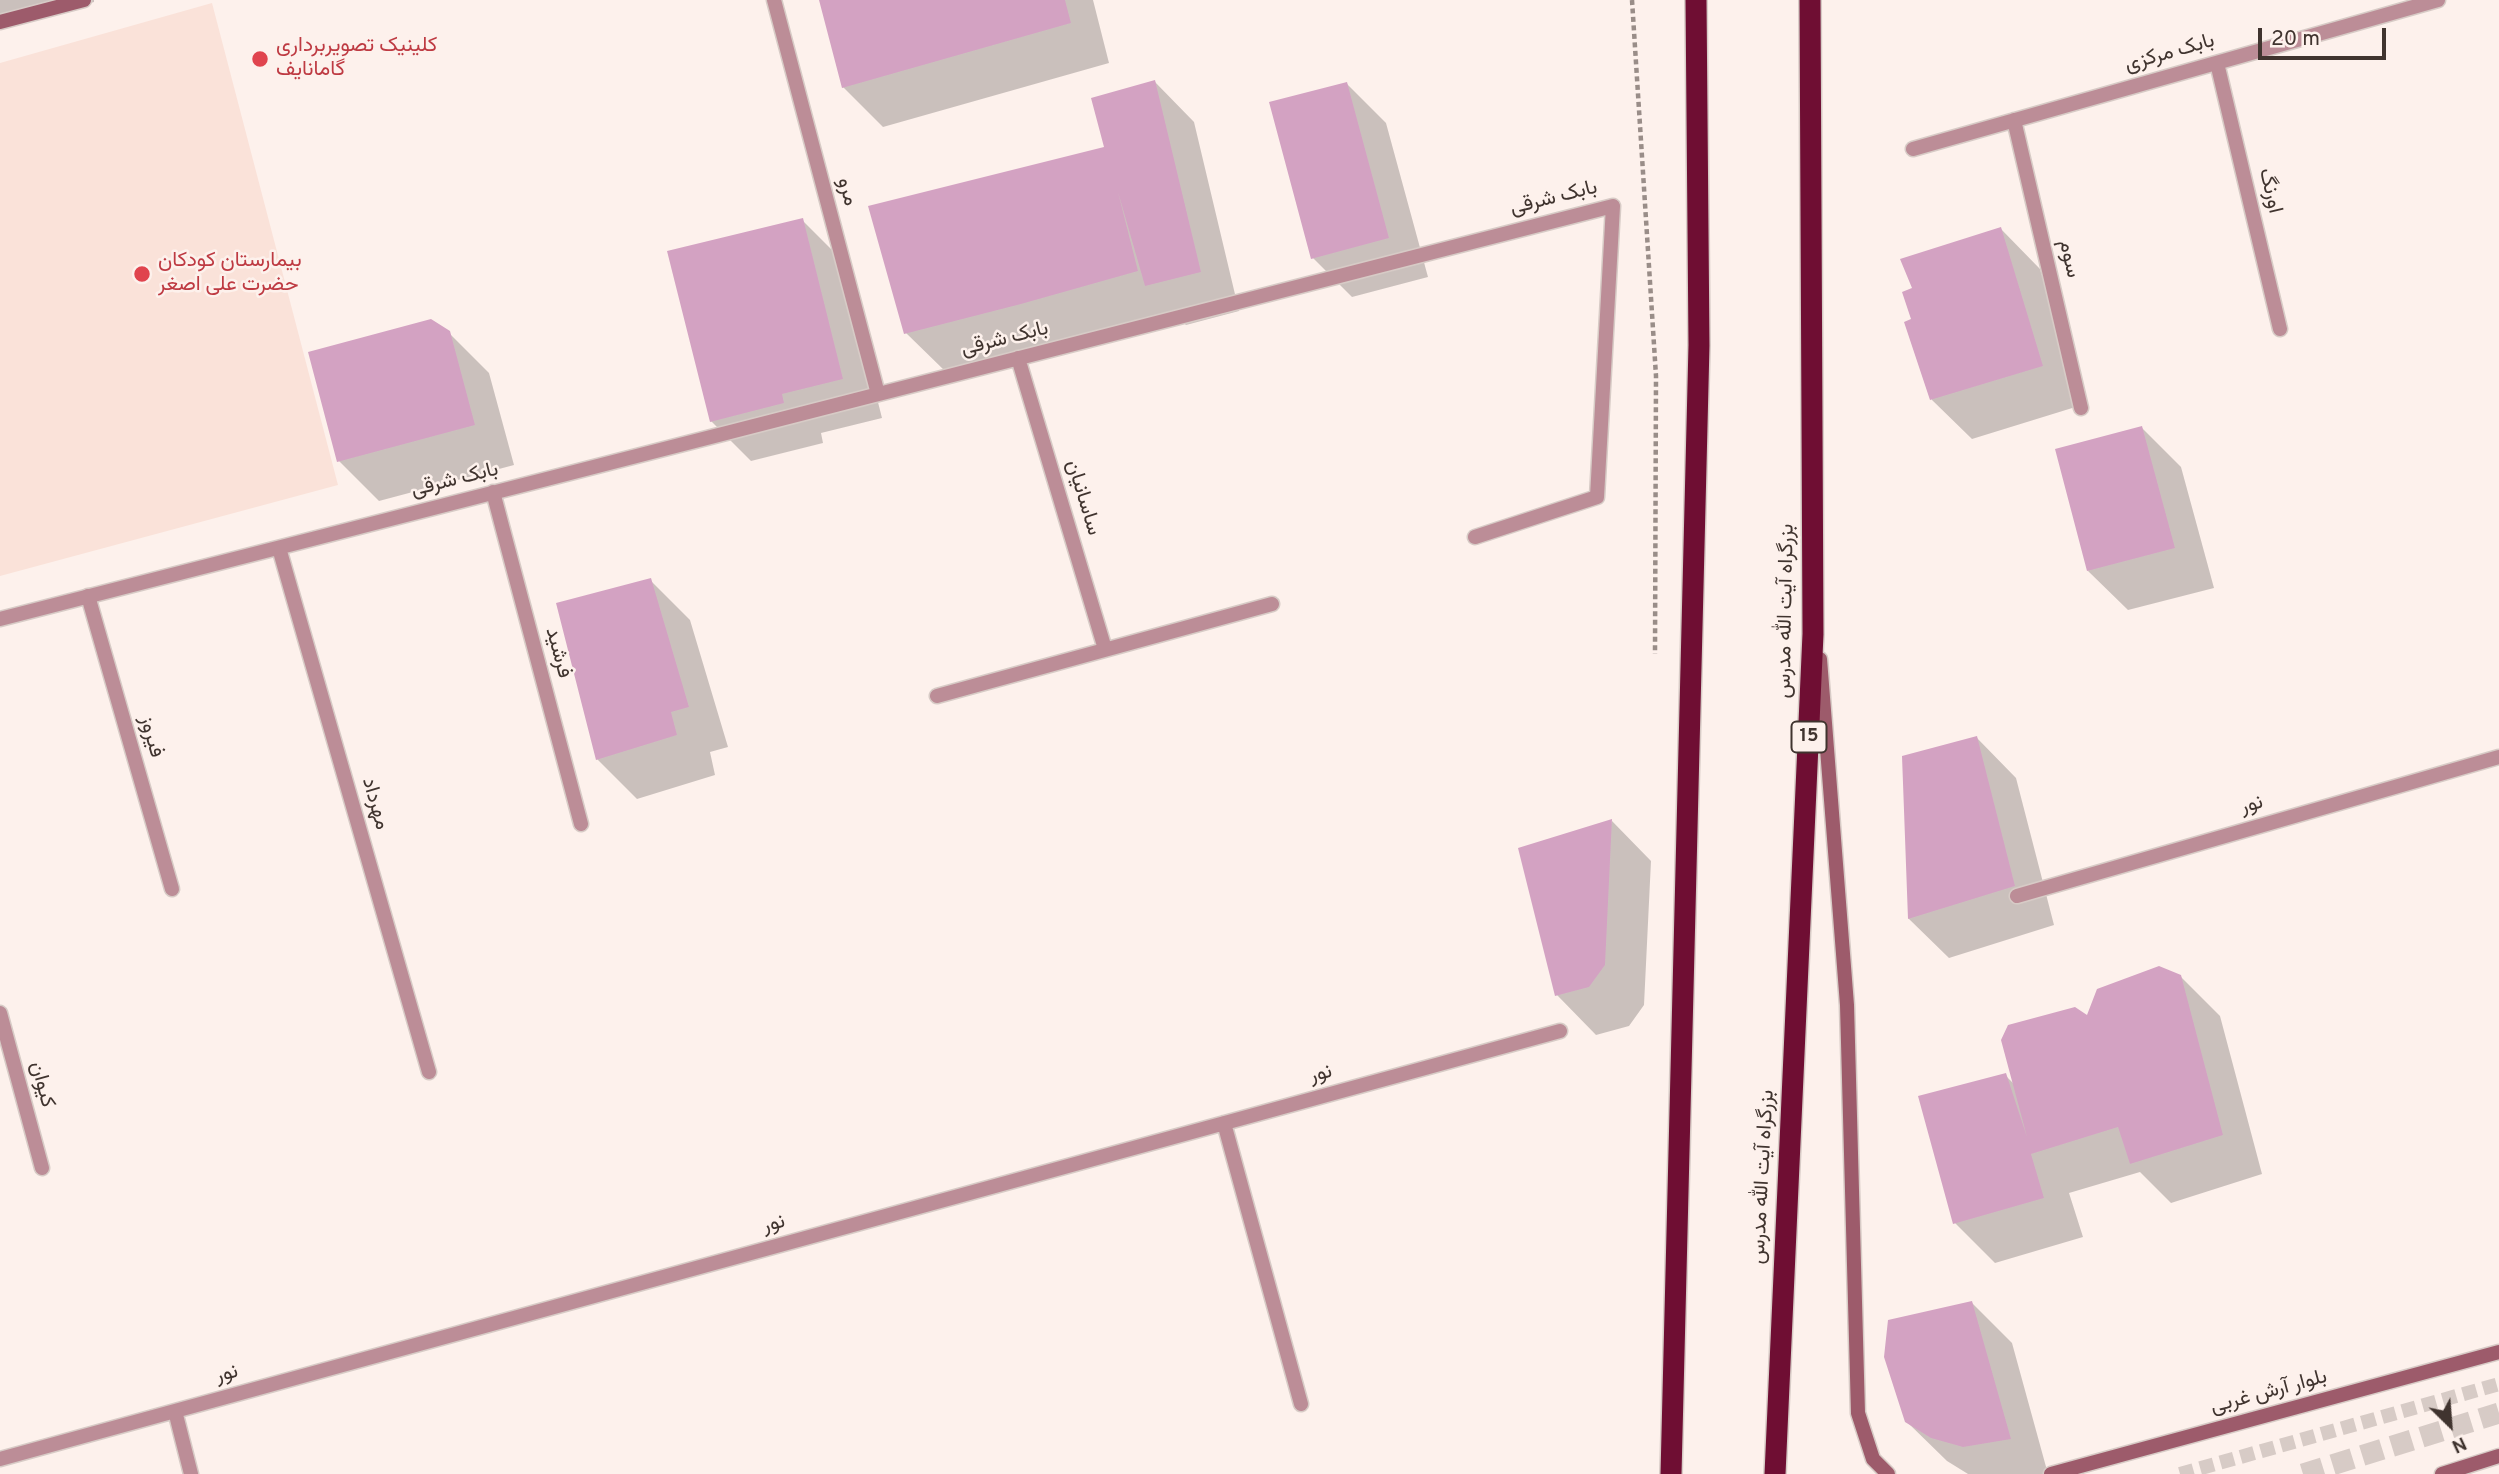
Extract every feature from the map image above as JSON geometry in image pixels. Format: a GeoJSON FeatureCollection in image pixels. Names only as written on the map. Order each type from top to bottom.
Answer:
{"type":"FeatureCollection","features":[{"type":"Feature","properties":{"kind":"highway"},"geometry":{"type":"LineString","coordinates":[[1671,1474],[1699,345],[1696,0]]}},
{"type":"Feature","properties":{"kind":"highway","name":"بزرگراه آیت الله مدرس"},"geometry":{"type":"LineString","coordinates":[[1775,1474],[1814,634],[1810,0]]}},
{"type":"Feature","properties":{"kind":"main road"},"geometry":{"type":"LineString","coordinates":[[0,22],[84,0]]}},
{"type":"Feature","properties":{"kind":"main road"},"geometry":{"type":"LineString","coordinates":[[1814,573],[1847,1005],[1858,1413],[1873,1459],[1888,1474]]}},
{"type":"Feature","properties":{"kind":"main road","name":"بلوار آرش غربی"},"geometry":{"type":"LineString","coordinates":[[2051,1474],[2499,1352]]}},
{"type":"Feature","properties":{"kind":"main road"},"geometry":{"type":"LineString","coordinates":[[2442,1474],[2499,1457]]}},
{"type":"Feature","properties":{"kind":"street","name":"مرو"},"geometry":{"type":"LineString","coordinates":[[774,0],[878,394]]}},
{"type":"Feature","properties":{"kind":"street","name":"بابک مرکزی"},"geometry":{"type":"LineString","coordinates":[[1913,149],[2438,0]]}},
{"type":"Feature","properties":{"kind":"street","name":"اورنگ"},"geometry":{"type":"LineString","coordinates":[[2217,63],[2280,329]]}},
{"type":"Feature","properties":{"kind":"street","name":"سوم"},"geometry":{"type":"LineString","coordinates":[[2014,120],[2081,408]]}},
{"type":"Feature","properties":{"kind":"street","name":"بابک شرقی"},"geometry":{"type":"LineString","coordinates":[[0,619],[1613,206],[1597,497],[1475,537]]}},
{"type":"Feature","properties":{"kind":"street","name":"ساسانیان"},"geometry":{"type":"LineString","coordinates":[[1018,358],[1105,649]]}},
{"type":"Feature","properties":{"kind":"street","name":"فرشید"},"geometry":{"type":"LineString","coordinates":[[493,492],[581,824]]}},
{"type":"Feature","properties":{"kind":"street","name":"مهرداد"},"geometry":{"type":"LineString","coordinates":[[279,548],[429,1072]]}},
{"type":"Feature","properties":{"kind":"street","name":"فیروز"},"geometry":{"type":"LineString","coordinates":[[88,596],[172,889]]}},
{"type":"Feature","properties":{"kind":"street"},"geometry":{"type":"LineString","coordinates":[[937,696],[1272,604]]}},
{"type":"Feature","properties":{"kind":"street","name":"نور"},"geometry":{"type":"LineString","coordinates":[[2017,896],[2499,757]]}},
{"type":"Feature","properties":{"kind":"street","name":"کیوان"},"geometry":{"type":"LineString","coordinates":[[0,1013],[42,1168]]}},
{"type":"Feature","properties":{"kind":"street","name":"نور"},"geometry":{"type":"LineString","coordinates":[[0,1459],[1560,1031]]}},
{"type":"Feature","properties":{"kind":"street"},"geometry":{"type":"LineString","coordinates":[[1224,1123],[1301,1404]]}},
{"type":"Feature","properties":{"kind":"street"},"geometry":{"type":"LineString","coordinates":[[175,1411],[191,1474]]}},
{"type":"Feature","properties":{"kind":"path"},"geometry":{"type":"LineString","coordinates":[[1632,0],[1656,376],[1655,668]]}},
{"type":"Feature","properties":{"kind":"shaded area","name":"بیمارستان کودکان حضرت علی اصغر"},"geometry":{"type":"Polygon","coordinates":[[[212,3],[338,485],[0,576],[0,63],[212,3]]]}},
{"type":"Feature","properties":{"kind":"building"},"geometry":{"type":"Polygon","coordinates":[[[819,0],[1065,0],[1071,23],[842,88],[819,0]]]}},
{"type":"Feature","properties":{"kind":"building"},"geometry":{"type":"Polygon","coordinates":[[[1155,80],[1201,272],[1145,286],[1118,192],[1138,271],[904,334],[868,206],[1104,147],[1091,98],[1155,80]]]}},
{"type":"Feature","properties":{"kind":"building"},"geometry":{"type":"Polygon","coordinates":[[[1347,82],[1389,238],[1311,259],[1269,102],[1347,82]]]}},
{"type":"Feature","properties":{"kind":"building"},"geometry":{"type":"Polygon","coordinates":[[[803,218],[843,379],[782,394],[784,403],[710,422],[667,251],[803,218]]]}},
{"type":"Feature","properties":{"kind":"building"},"geometry":{"type":"Polygon","coordinates":[[[2001,227],[2043,366],[1930,400],[1904,322],[1911,319],[1902,292],[1912,288],[1900,259],[2001,227]]]}},
{"type":"Feature","properties":{"kind":"building"},"geometry":{"type":"Polygon","coordinates":[[[431,319],[450,331],[475,425],[337,462],[308,352],[431,319]]]}},
{"type":"Feature","properties":{"kind":"building"},"geometry":{"type":"Polygon","coordinates":[[[2142,426],[2175,548],[2087,571],[2055,449],[2142,426]]]}},
{"type":"Feature","properties":{"kind":"building"},"geometry":{"type":"Polygon","coordinates":[[[651,578],[689,707],[671,712],[677,735],[596,760],[556,603],[651,578]]]}},
{"type":"Feature","properties":{"kind":"building"},"geometry":{"type":"Polygon","coordinates":[[[1977,736],[2015,886],[1908,919],[1902,756],[1977,736]]]}},
{"type":"Feature","properties":{"kind":"building"},"geometry":{"type":"Polygon","coordinates":[[[1612,819],[1605,965],[1589,987],[1555,996],[1518,848],[1612,819]]]}},
{"type":"Feature","properties":{"kind":"building"},"geometry":{"type":"Polygon","coordinates":[[[2159,966],[2181,975],[2223,1135],[2130,1164],[2118,1127],[2031,1154],[2044,1198],[1953,1224],[1918,1096],[2006,1073],[2027,1137],[2001,1040],[2008,1025],[2075,1007],[2087,1015],[2097,989],[2159,966]]]}},
{"type":"Feature","properties":{"kind":"building"},"geometry":{"type":"Polygon","coordinates":[[[1972,1301],[2011,1439],[1963,1447],[1931,1438],[1905,1422],[1884,1357],[1888,1320],[1972,1301]]]}},
{"type":"Feature","properties":{"kind":"tunnel"},"geometry":{"type":"LineString","coordinates":[[2180,1474],[2499,1384]]}},
{"type":"Feature","properties":{"kind":"tunnel"},"geometry":{"type":"LineString","coordinates":[[2303,1474],[2499,1413]]}},
{"type":"Feature","properties":{"kind":"place","name":"کلینیک تصویربرداری گامانایف"},"geometry":{"type":"Point","coordinates":[260,59]}},
{"type":"Feature","properties":{"kind":"place","name":"بیمارستان کودکان حضرت علی اصغر"},"geometry":{"type":"Point","coordinates":[142,274]}}]}
